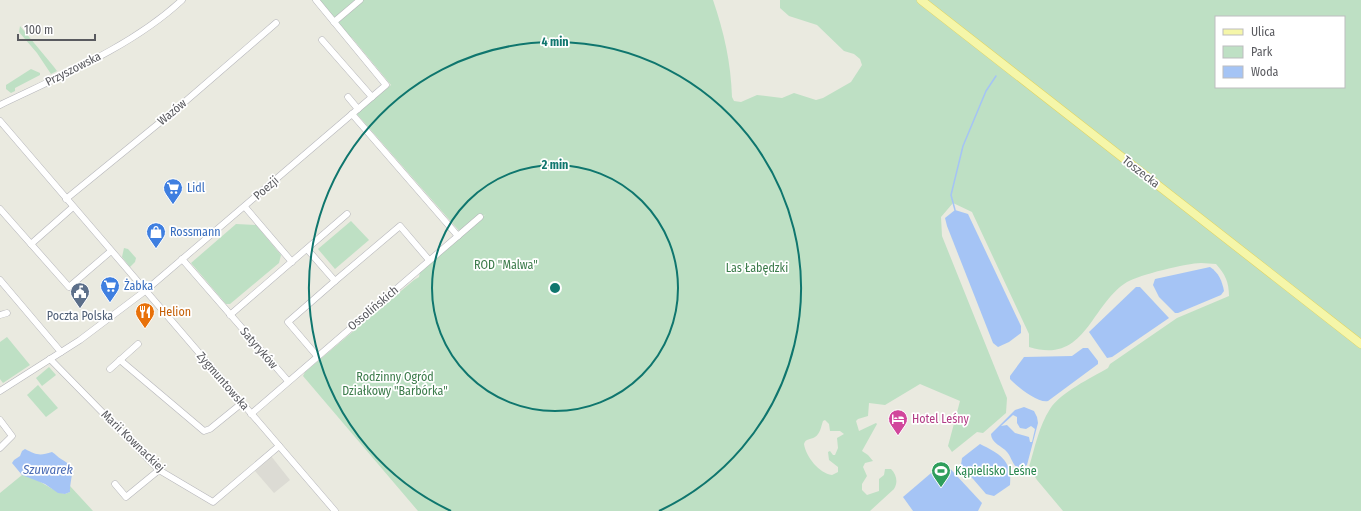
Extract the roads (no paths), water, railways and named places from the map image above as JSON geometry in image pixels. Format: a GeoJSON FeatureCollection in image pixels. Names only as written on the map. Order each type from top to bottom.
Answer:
{"type":"FeatureCollection","features":[{"type":"Feature","properties":{"kind":"main road","name":"Toszecka"},"geometry":{"type":"LineString","coordinates":[[921,0],[1361,344]]}},
{"type":"Feature","properties":{"kind":"street","name":"Przyszowska"},"geometry":{"type":"LineString","coordinates":[[0,104],[126,41],[158,20],[182,0]]}},
{"type":"Feature","properties":{"kind":"street"},"geometry":{"type":"LineString","coordinates":[[316,0],[334,22],[360,0]]}},
{"type":"Feature","properties":{"kind":"street","name":"Poezji"},"geometry":{"type":"LineString","coordinates":[[0,391],[61,352],[145,291],[386,85],[334,22]]}},
{"type":"Feature","properties":{"kind":"street","name":"Wazów"},"geometry":{"type":"LineString","coordinates":[[66,199],[180,106],[276,23]]}},
{"type":"Feature","properties":{"kind":"street"},"geometry":{"type":"LineString","coordinates":[[322,40],[372,97]]}},
{"type":"Feature","properties":{"kind":"street"},"geometry":{"type":"LineString","coordinates":[[348,97],[358,109]]}},
{"type":"Feature","properties":{"kind":"street"},"geometry":{"type":"LineString","coordinates":[[352,114],[458,236]]}},
{"type":"Feature","properties":{"kind":"street","name":"Zygmuntowska"},"geometry":{"type":"LineString","coordinates":[[0,121],[335,511]]}},
{"type":"Feature","properties":{"kind":"street"},"geometry":{"type":"LineString","coordinates":[[31,244],[73,207]]}},
{"type":"Feature","properties":{"kind":"street"},"geometry":{"type":"LineString","coordinates":[[245,207],[292,262]]}},
{"type":"Feature","properties":{"kind":"street"},"geometry":{"type":"LineString","coordinates":[[0,209],[69,287],[111,251]]}},
{"type":"Feature","properties":{"kind":"street"},"geometry":{"type":"LineString","coordinates":[[230,315],[347,214]]}},
{"type":"Feature","properties":{"kind":"street","name":"Ossolińskich"},"geometry":{"type":"LineString","coordinates":[[251,414],[480,217]]}},
{"type":"Feature","properties":{"kind":"street"},"geometry":{"type":"LineString","coordinates":[[317,356],[288,322],[335,281],[400,226],[429,260]]}},
{"type":"Feature","properties":{"kind":"street"},"geometry":{"type":"LineString","coordinates":[[307,249],[335,281]]}},
{"type":"Feature","properties":{"kind":"street","name":"Satyryków"},"geometry":{"type":"LineString","coordinates":[[182,259],[288,381]]}},
{"type":"Feature","properties":{"kind":"street"},"geometry":{"type":"LineString","coordinates":[[0,280],[61,352]]}},
{"type":"Feature","properties":{"kind":"street"},"geometry":{"type":"LineString","coordinates":[[0,315],[7,313]]}},
{"type":"Feature","properties":{"kind":"street"},"geometry":{"type":"LineString","coordinates":[[110,369],[138,344]]}},
{"type":"Feature","properties":{"kind":"street","name":"Marii Kownackiej"},"geometry":{"type":"LineString","coordinates":[[50,359],[159,470],[213,502],[279,446]]}},
{"type":"Feature","properties":{"kind":"street"},"geometry":{"type":"LineString","coordinates":[[120,360],[204,431],[210,429],[242,403]]}},
{"type":"Feature","properties":{"kind":"street"},"geometry":{"type":"LineString","coordinates":[[0,420],[12,436],[0,448]]}},
{"type":"Feature","properties":{"kind":"street"},"geometry":{"type":"LineString","coordinates":[[115,484],[126,497],[159,470]]}},
{"type":"Feature","properties":{"kind":"water"},"geometry":{"type":"Polygon","coordinates":[[[955,210],[968,214],[1021,326],[1021,333],[1009,342],[998,347],[993,343],[947,226],[945,218],[955,210]]]}},
{"type":"Feature","properties":{"kind":"water"},"geometry":{"type":"Polygon","coordinates":[[[1210,267],[1220,278],[1224,291],[1221,295],[1178,313],[1175,313],[1159,297],[1153,285],[1155,279],[1210,267]]]}},
{"type":"Feature","properties":{"kind":"water"},"geometry":{"type":"Polygon","coordinates":[[[1136,287],[1140,287],[1169,318],[1112,357],[1107,358],[1089,332],[1136,287]]]}},
{"type":"Feature","properties":{"kind":"water"},"geometry":{"type":"Polygon","coordinates":[[[1083,348],[1088,348],[1098,361],[1098,364],[1048,401],[1039,400],[1022,390],[1010,379],[1010,376],[1024,357],[1072,356],[1083,348]]]}},
{"type":"Feature","properties":{"kind":"water"},"geometry":{"type":"Polygon","coordinates":[[[1024,407],[1034,411],[1038,423],[1027,465],[1020,469],[1014,464],[1007,452],[991,437],[991,434],[1015,410],[1024,407]],[[1013,415],[1001,426],[1007,425],[1015,433],[1029,437],[1030,442],[1032,442],[1035,429],[1031,426],[1026,429],[1020,428],[1017,423],[1017,417],[1013,415]]]}},
{"type":"Feature","properties":{"kind":"water"},"geometry":{"type":"Polygon","coordinates":[[[980,444],[1003,458],[1009,469],[1010,485],[994,496],[986,494],[961,465],[962,458],[980,444]]]}},
{"type":"Feature","properties":{"kind":"water","name":"Szuwarek"},"geometry":{"type":"Polygon","coordinates":[[[25,449],[32,453],[38,454],[52,452],[66,462],[70,466],[72,473],[70,492],[65,494],[58,493],[45,484],[22,475],[12,463],[25,449]]]}},
{"type":"Feature","properties":{"kind":"water","name":"Kąpielisko Leśne"},"geometry":{"type":"Polygon","coordinates":[[[944,462],[982,503],[978,511],[913,511],[903,497],[944,462]]]}},
{"type":"Feature","properties":{"kind":"waterway"},"geometry":{"type":"LineString","coordinates":[[955,210],[951,195],[963,146],[986,91],[996,76]]}},
{"type":"Feature","properties":{"kind":"place","name":"Lidl"},"geometry":{"type":"Point","coordinates":[173,205]}},
{"type":"Feature","properties":{"kind":"place","name":"Rossmann"},"geometry":{"type":"Point","coordinates":[156,249]}},
{"type":"Feature","properties":{"kind":"place","name":"Żabka"},"geometry":{"type":"Point","coordinates":[110,303]}},
{"type":"Feature","properties":{"kind":"place","name":"Poczta Polska"},"geometry":{"type":"Point","coordinates":[80,309]}},
{"type":"Feature","properties":{"kind":"place","name":"Helion"},"geometry":{"type":"Point","coordinates":[145,329]}},
{"type":"Feature","properties":{"kind":"place","name":"Hotel Leśny"},"geometry":{"type":"Point","coordinates":[898,436]}},
{"type":"Feature","properties":{"kind":"place","name":"Kąpielisko Leśne"},"geometry":{"type":"Point","coordinates":[941,488]}},
{"type":"Feature","properties":{"kind":"park label","name":"ROD \"Malwa\""},"geometry":{"type":"Point","coordinates":[506,265]}},
{"type":"Feature","properties":{"kind":"park label","name":"Las Łabędzki"},"geometry":{"type":"Point","coordinates":[757,268]}},
{"type":"Feature","properties":{"kind":"park label","name":"Rodzinny Ogród Działkowy \"Barbórka\""},"geometry":{"type":"Point","coordinates":[395,384]}}]}
